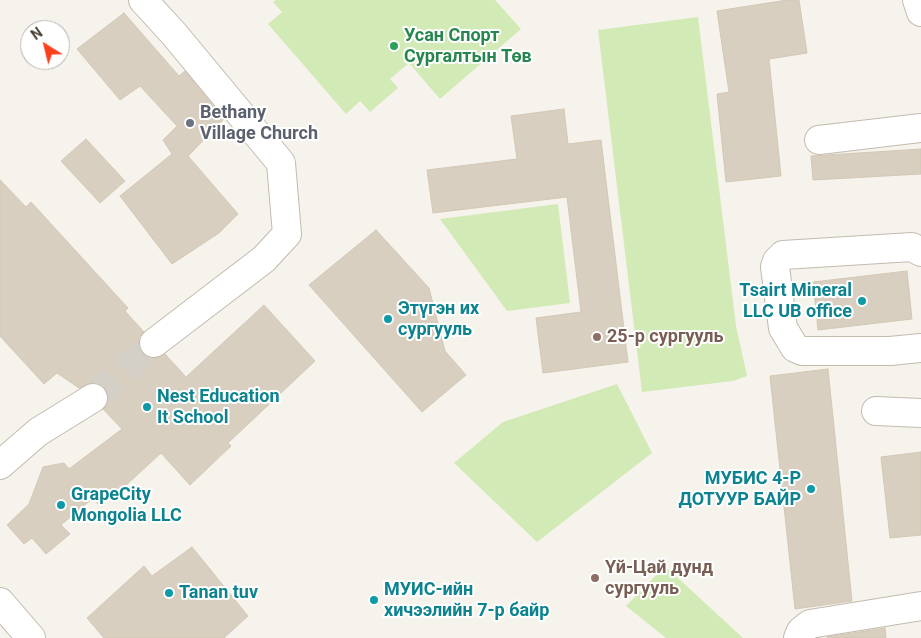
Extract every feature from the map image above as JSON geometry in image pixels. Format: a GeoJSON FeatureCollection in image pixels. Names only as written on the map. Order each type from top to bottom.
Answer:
{"type":"FeatureCollection","features":[{"type":"Feature","properties":{"kind":"street"},"geometry":{"type":"LineString","coordinates":[[143,0],[174,34],[281,163],[287,234],[264,259],[154,343]]}},
{"type":"Feature","properties":{"kind":"street"},"geometry":{"type":"LineString","coordinates":[[917,0],[921,12]]}},
{"type":"Feature","properties":{"kind":"street"},"geometry":{"type":"LineString","coordinates":[[819,140],[921,128]]}},
{"type":"Feature","properties":{"kind":"street"},"geometry":{"type":"LineString","coordinates":[[921,252],[912,247],[783,256],[777,260],[776,267],[783,328],[795,348],[802,351],[890,351],[921,348]]}},
{"type":"Feature","properties":{"kind":"street"},"geometry":{"type":"LineString","coordinates":[[0,465],[38,432],[93,398]]}},
{"type":"Feature","properties":{"kind":"street"},"geometry":{"type":"LineString","coordinates":[[876,411],[921,413]]}},
{"type":"Feature","properties":{"kind":"street"},"geometry":{"type":"LineString","coordinates":[[0,602],[31,638]]}},
{"type":"Feature","properties":{"kind":"street"},"geometry":{"type":"LineString","coordinates":[[798,638],[801,631],[810,624],[921,606]]}},
{"type":"Feature","properties":{"kind":"green space","name":"Усан Спорт Сургалтын Төв"},"geometry":{"type":"Polygon","coordinates":[[[276,0],[495,0],[521,29],[440,99],[409,63],[390,79],[398,88],[370,112],[360,101],[346,114],[268,24],[282,12],[273,2],[276,0]]]}},
{"type":"Feature","properties":{"kind":"green space"},"geometry":{"type":"Polygon","coordinates":[[[698,17],[736,326],[747,376],[733,381],[642,392],[598,30],[698,17]]]}},
{"type":"Feature","properties":{"kind":"green space"},"geometry":{"type":"Polygon","coordinates":[[[558,204],[570,303],[507,311],[440,219],[558,204]]]}},
{"type":"Feature","properties":{"kind":"green space"},"geometry":{"type":"Polygon","coordinates":[[[617,384],[652,453],[537,542],[454,463],[503,422],[617,384]]]}},
{"type":"Feature","properties":{"kind":"green space"},"geometry":{"type":"Polygon","coordinates":[[[665,566],[743,638],[666,638],[626,606],[665,566]]]}},
{"type":"Feature","properties":{"kind":"building"},"geometry":{"type":"Polygon","coordinates":[[[787,0],[799,0],[807,53],[769,59],[781,176],[726,182],[717,94],[729,92],[717,11],[787,0]]]}},
{"type":"Feature","properties":{"kind":"building"},"geometry":{"type":"Polygon","coordinates":[[[124,13],[179,76],[185,71],[224,119],[188,156],[238,214],[219,233],[172,264],[120,196],[172,154],[163,140],[177,126],[140,86],[120,100],[77,49],[124,13]]]}},
{"type":"Feature","properties":{"kind":"building"},"geometry":{"type":"Polygon","coordinates":[[[564,109],[568,144],[601,140],[628,362],[543,373],[536,318],[581,312],[567,197],[433,213],[427,170],[517,159],[511,116],[564,109]]]}},
{"type":"Feature","properties":{"kind":"building"},"geometry":{"type":"Polygon","coordinates":[[[86,139],[125,181],[100,203],[61,161],[86,139]]]}},
{"type":"Feature","properties":{"kind":"building"},"geometry":{"type":"Polygon","coordinates":[[[921,149],[921,174],[813,180],[811,156],[921,149]]]}},
{"type":"Feature","properties":{"kind":"building"},"geometry":{"type":"Polygon","coordinates":[[[0,180],[26,207],[31,202],[128,308],[125,311],[144,332],[139,337],[139,345],[141,352],[148,357],[156,358],[165,354],[186,377],[264,305],[315,361],[228,443],[231,446],[190,485],[161,453],[124,487],[123,485],[99,505],[93,498],[61,525],[70,534],[46,554],[32,538],[24,544],[7,525],[29,504],[43,467],[64,463],[69,469],[122,429],[103,409],[107,405],[109,397],[101,385],[92,382],[79,388],[57,373],[44,384],[0,336],[0,180]]]}},
{"type":"Feature","properties":{"kind":"building","name":"Этүгэн их сургууль"},"geometry":{"type":"Polygon","coordinates":[[[376,230],[429,288],[445,351],[466,375],[422,412],[309,285],[376,230]]]}},
{"type":"Feature","properties":{"kind":"building","name":"Tsairt Mineral LLC UB office"},"geometry":{"type":"Polygon","coordinates":[[[907,271],[912,319],[818,330],[813,282],[907,271]]]}},
{"type":"Feature","properties":{"kind":"building","name":"МУБИС 4-Р ДОТУУР БАЙР"},"geometry":{"type":"Polygon","coordinates":[[[828,369],[852,601],[795,609],[770,376],[828,369]]]}},
{"type":"Feature","properties":{"kind":"building"},"geometry":{"type":"Polygon","coordinates":[[[921,452],[921,535],[890,538],[881,457],[921,452]]]}},
{"type":"Feature","properties":{"kind":"building","name":"Tanan tuv"},"geometry":{"type":"Polygon","coordinates":[[[192,547],[248,616],[224,638],[104,638],[87,618],[144,566],[152,576],[192,547]]]}},
{"type":"Feature","properties":{"kind":"building"},"geometry":{"type":"Polygon","coordinates":[[[885,628],[886,638],[827,638],[827,637],[885,628]]]}},
{"type":"Feature","properties":{"kind":"tunnel"},"geometry":{"type":"LineString","coordinates":[[93,398],[154,343]]}},
{"type":"Feature","properties":{"kind":"place","name":"Усан Спорт Сургалтын Төв"},"geometry":{"type":"Point","coordinates":[394,46]}},
{"type":"Feature","properties":{"kind":"place","name":"Bethany Village Church"},"geometry":{"type":"Point","coordinates":[190,123]}},
{"type":"Feature","properties":{"kind":"place","name":"Tsairt Mineral LLC UB office"},"geometry":{"type":"Point","coordinates":[862,301]}},
{"type":"Feature","properties":{"kind":"place","name":"Этүгэн их сургууль"},"geometry":{"type":"Point","coordinates":[388,319]}},
{"type":"Feature","properties":{"kind":"place","name":"25-р сургууль"},"geometry":{"type":"Point","coordinates":[597,337]}},
{"type":"Feature","properties":{"kind":"place","name":"Nest Education It School"},"geometry":{"type":"Point","coordinates":[147,407]}},
{"type":"Feature","properties":{"kind":"place","name":"МУБИС 4-Р ДОТУУР БАЙР"},"geometry":{"type":"Point","coordinates":[811,489]}},
{"type":"Feature","properties":{"kind":"place","name":"GrapeCity Mongolia LLC"},"geometry":{"type":"Point","coordinates":[61,505]}},
{"type":"Feature","properties":{"kind":"place","name":"Үй-Цай дунд сургууль"},"geometry":{"type":"Point","coordinates":[595,578]}},
{"type":"Feature","properties":{"kind":"place","name":"Tanan tuv"},"geometry":{"type":"Point","coordinates":[169,593]}},
{"type":"Feature","properties":{"kind":"place","name":"МУИС-ийн хичээлийн 7-р байр"},"geometry":{"type":"Point","coordinates":[374,600]}}]}
